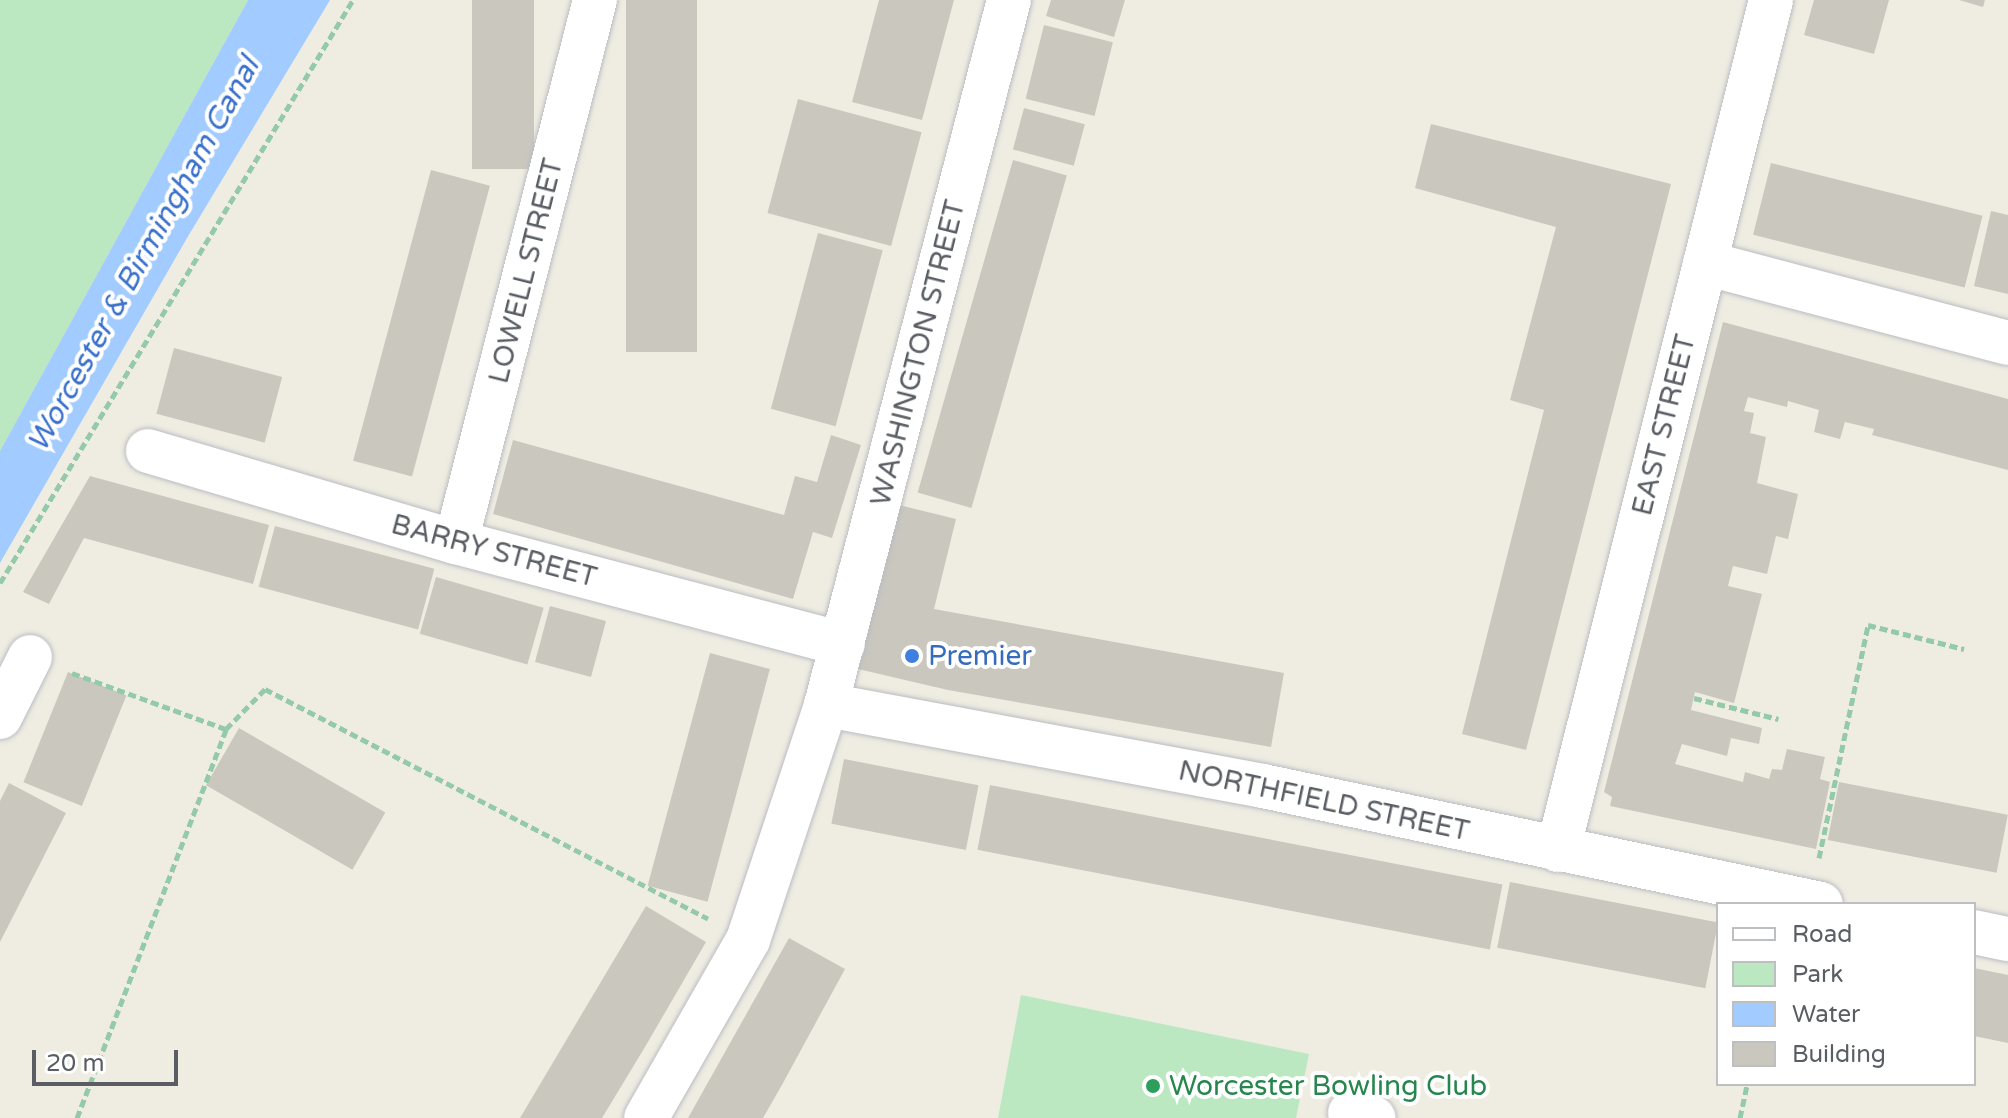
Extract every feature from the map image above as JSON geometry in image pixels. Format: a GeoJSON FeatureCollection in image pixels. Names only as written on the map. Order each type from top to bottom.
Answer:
{"type":"FeatureCollection","features":[{"type":"Feature","properties":{"kind":"street","name":"LOWELL STREET"},"geometry":{"type":"LineString","coordinates":[[456,542],[595,0]]}},
{"type":"Feature","properties":{"kind":"street","name":"WASHINGTON STREET"},"geometry":{"type":"LineString","coordinates":[[646,1118],[748,940],[826,705],[1009,0]]}},
{"type":"Feature","properties":{"kind":"street","name":"EAST STREET"},"geometry":{"type":"LineString","coordinates":[[1558,850],[1771,0]]}},
{"type":"Feature","properties":{"kind":"street"},"geometry":{"type":"LineString","coordinates":[[1705,263],[2008,343]]}},
{"type":"Feature","properties":{"kind":"street","name":"BARRY STREET"},"geometry":{"type":"LineString","coordinates":[[148,451],[456,542],[843,644]]}},
{"type":"Feature","properties":{"kind":"street"},"geometry":{"type":"LineString","coordinates":[[0,717],[30,657]]}},
{"type":"Feature","properties":{"kind":"street","name":"NORTHFIELD STREET"},"geometry":{"type":"LineString","coordinates":[[826,705],[1263,786],[1810,902]]}},
{"type":"Feature","properties":{"kind":"street"},"geometry":{"type":"LineString","coordinates":[[1976,932],[2008,939]]}},
{"type":"Feature","properties":{"kind":"path"},"geometry":{"type":"LineString","coordinates":[[0,583],[353,0]]}},
{"type":"Feature","properties":{"kind":"path"},"geometry":{"type":"LineString","coordinates":[[1815,902],[1868,625],[1964,649]]}},
{"type":"Feature","properties":{"kind":"path"},"geometry":{"type":"LineString","coordinates":[[30,657],[226,729]]}},
{"type":"Feature","properties":{"kind":"path"},"geometry":{"type":"LineString","coordinates":[[77,1118],[226,729],[265,689],[748,940]]}},
{"type":"Feature","properties":{"kind":"path"},"geometry":{"type":"LineString","coordinates":[[1694,698],[1778,719]]}},
{"type":"Feature","properties":{"kind":"path"},"geometry":{"type":"LineString","coordinates":[[1740,1118],[1747,1086]]}},
{"type":"Feature","properties":{"kind":"green space"},"geometry":{"type":"Polygon","coordinates":[[[0,0],[248,0],[0,451],[0,0]]]}},
{"type":"Feature","properties":{"kind":"green space","name":"Worcester Bowling Club"},"geometry":{"type":"Polygon","coordinates":[[[1021,995],[1309,1054],[1296,1118],[998,1118],[1021,995]]]}},
{"type":"Feature","properties":{"kind":"water","name":"Worcester & Birmingham Canal"},"geometry":{"type":"Polygon","coordinates":[[[248,0],[330,0],[187,238],[0,563],[0,451],[248,0]]]}},
{"type":"Feature","properties":{"kind":"building"},"geometry":{"type":"Polygon","coordinates":[[[472,0],[534,0],[534,169],[472,169],[472,0]]]}},
{"type":"Feature","properties":{"kind":"building"},"geometry":{"type":"Polygon","coordinates":[[[626,0],[697,0],[697,352],[626,352],[626,0]]]}},
{"type":"Feature","properties":{"kind":"building"},"geometry":{"type":"Polygon","coordinates":[[[879,0],[954,0],[922,120],[852,102],[879,0]]]}},
{"type":"Feature","properties":{"kind":"building"},"geometry":{"type":"Polygon","coordinates":[[[1051,0],[1125,0],[1114,37],[1046,16],[1051,0]]]}},
{"type":"Feature","properties":{"kind":"building"},"geometry":{"type":"Polygon","coordinates":[[[1814,0],[1889,0],[1874,54],[1804,35],[1814,0]]]}},
{"type":"Feature","properties":{"kind":"building"},"geometry":{"type":"Polygon","coordinates":[[[1959,0],[1985,0],[1983,7],[1959,0]]]}},
{"type":"Feature","properties":{"kind":"building"},"geometry":{"type":"Polygon","coordinates":[[[1044,25],[1113,42],[1095,116],[1026,99],[1044,25]]]}},
{"type":"Feature","properties":{"kind":"building"},"geometry":{"type":"Polygon","coordinates":[[[798,99],[922,132],[891,246],[767,213],[798,99]]]}},
{"type":"Feature","properties":{"kind":"building"},"geometry":{"type":"Polygon","coordinates":[[[1024,108],[1085,124],[1074,166],[1013,150],[1024,108]]]}},
{"type":"Feature","properties":{"kind":"building"},"geometry":{"type":"Polygon","coordinates":[[[1431,124],[1671,184],[1526,750],[1462,734],[1544,410],[1510,400],[1556,227],[1415,188],[1431,124]]]}},
{"type":"Feature","properties":{"kind":"building"},"geometry":{"type":"Polygon","coordinates":[[[1013,160],[1067,175],[971,508],[918,493],[1013,160]]]}},
{"type":"Feature","properties":{"kind":"building"},"geometry":{"type":"Polygon","coordinates":[[[1771,163],[1983,216],[1965,288],[1753,235],[1771,163]]]}},
{"type":"Feature","properties":{"kind":"building"},"geometry":{"type":"Polygon","coordinates":[[[431,170],[490,186],[412,477],[353,461],[431,170]]]}},
{"type":"Feature","properties":{"kind":"building"},"geometry":{"type":"Polygon","coordinates":[[[1991,211],[2008,215],[2008,294],[1974,286],[1991,211]]]}},
{"type":"Feature","properties":{"kind":"building"},"geometry":{"type":"Polygon","coordinates":[[[818,233],[883,250],[836,426],[771,409],[818,233]]]}},
{"type":"Feature","properties":{"kind":"building"},"geometry":{"type":"Polygon","coordinates":[[[1723,322],[2008,399],[2008,470],[1872,435],[1874,429],[1845,422],[1840,439],[1814,432],[1819,410],[1788,401],[1787,407],[1748,397],[1744,411],[1754,413],[1750,433],[1766,437],[1757,483],[1798,494],[1788,539],[1776,536],[1767,574],[1733,566],[1728,586],[1762,594],[1734,703],[1695,692],[1691,710],[1762,728],[1759,744],[1731,738],[1727,756],[1682,744],[1675,764],[1743,782],[1745,772],[1769,779],[1772,769],[1782,770],[1787,749],[1825,757],[1820,779],[1830,782],[1816,849],[1610,806],[1612,797],[1604,792],[1723,322]]]}},
{"type":"Feature","properties":{"kind":"building"},"geometry":{"type":"Polygon","coordinates":[[[174,348],[282,377],[265,443],[156,414],[174,348]]]}},
{"type":"Feature","properties":{"kind":"building"},"geometry":{"type":"Polygon","coordinates":[[[831,435],[861,445],[832,538],[813,532],[793,599],[493,514],[513,440],[784,515],[795,476],[817,482],[831,435]]]}},
{"type":"Feature","properties":{"kind":"building"},"geometry":{"type":"Polygon","coordinates":[[[90,476],[269,525],[253,584],[84,538],[49,604],[23,592],[90,476]]]}},
{"type":"Feature","properties":{"kind":"building"},"geometry":{"type":"Polygon","coordinates":[[[899,505],[956,519],[934,609],[1284,673],[1271,747],[948,690],[858,669],[899,505]]]}},
{"type":"Feature","properties":{"kind":"building"},"geometry":{"type":"Polygon","coordinates":[[[275,526],[434,569],[418,630],[259,587],[275,526]]]}},
{"type":"Feature","properties":{"kind":"building"},"geometry":{"type":"Polygon","coordinates":[[[436,577],[544,608],[527,665],[420,634],[436,577]]]}},
{"type":"Feature","properties":{"kind":"building"},"geometry":{"type":"Polygon","coordinates":[[[550,606],[606,621],[591,677],[535,662],[550,606]]]}},
{"type":"Feature","properties":{"kind":"building"},"geometry":{"type":"Polygon","coordinates":[[[710,653],[770,669],[708,902],[648,886],[710,653]]]}},
{"type":"Feature","properties":{"kind":"building"},"geometry":{"type":"Polygon","coordinates":[[[68,672],[126,696],[82,806],[23,782],[68,672]]]}},
{"type":"Feature","properties":{"kind":"building"},"geometry":{"type":"Polygon","coordinates":[[[239,728],[385,812],[352,870],[206,785],[239,728]]]}},
{"type":"Feature","properties":{"kind":"building"},"geometry":{"type":"Polygon","coordinates":[[[844,759],[978,785],[966,850],[831,824],[844,759]]]}},
{"type":"Feature","properties":{"kind":"building"},"geometry":{"type":"Polygon","coordinates":[[[1839,782],[2008,815],[1997,873],[1828,840],[1839,782]]]}},
{"type":"Feature","properties":{"kind":"building"},"geometry":{"type":"Polygon","coordinates":[[[9,783],[66,813],[0,942],[0,801],[9,783]]]}},
{"type":"Feature","properties":{"kind":"building"},"geometry":{"type":"Polygon","coordinates":[[[990,785],[1502,885],[1490,949],[977,850],[990,785]]]}},
{"type":"Feature","properties":{"kind":"building"},"geometry":{"type":"Polygon","coordinates":[[[1510,882],[1716,922],[1705,988],[1497,948],[1510,882]]]}},
{"type":"Feature","properties":{"kind":"building"},"geometry":{"type":"Polygon","coordinates":[[[646,906],[706,942],[645,1047],[602,1118],[520,1118],[646,906]]]}},
{"type":"Feature","properties":{"kind":"building"},"geometry":{"type":"Polygon","coordinates":[[[789,938],[845,969],[783,1083],[763,1118],[688,1118],[789,938]]]}},
{"type":"Feature","properties":{"kind":"building"},"geometry":{"type":"Polygon","coordinates":[[[1976,968],[2008,975],[2008,1043],[1976,1036],[1976,968]]]}},
{"type":"Feature","properties":{"kind":"place","name":"Premier"},"geometry":{"type":"Point","coordinates":[912,656]}},
{"type":"Feature","properties":{"kind":"place","name":"Worcester Bowling Club"},"geometry":{"type":"Point","coordinates":[1153,1086]}}]}
